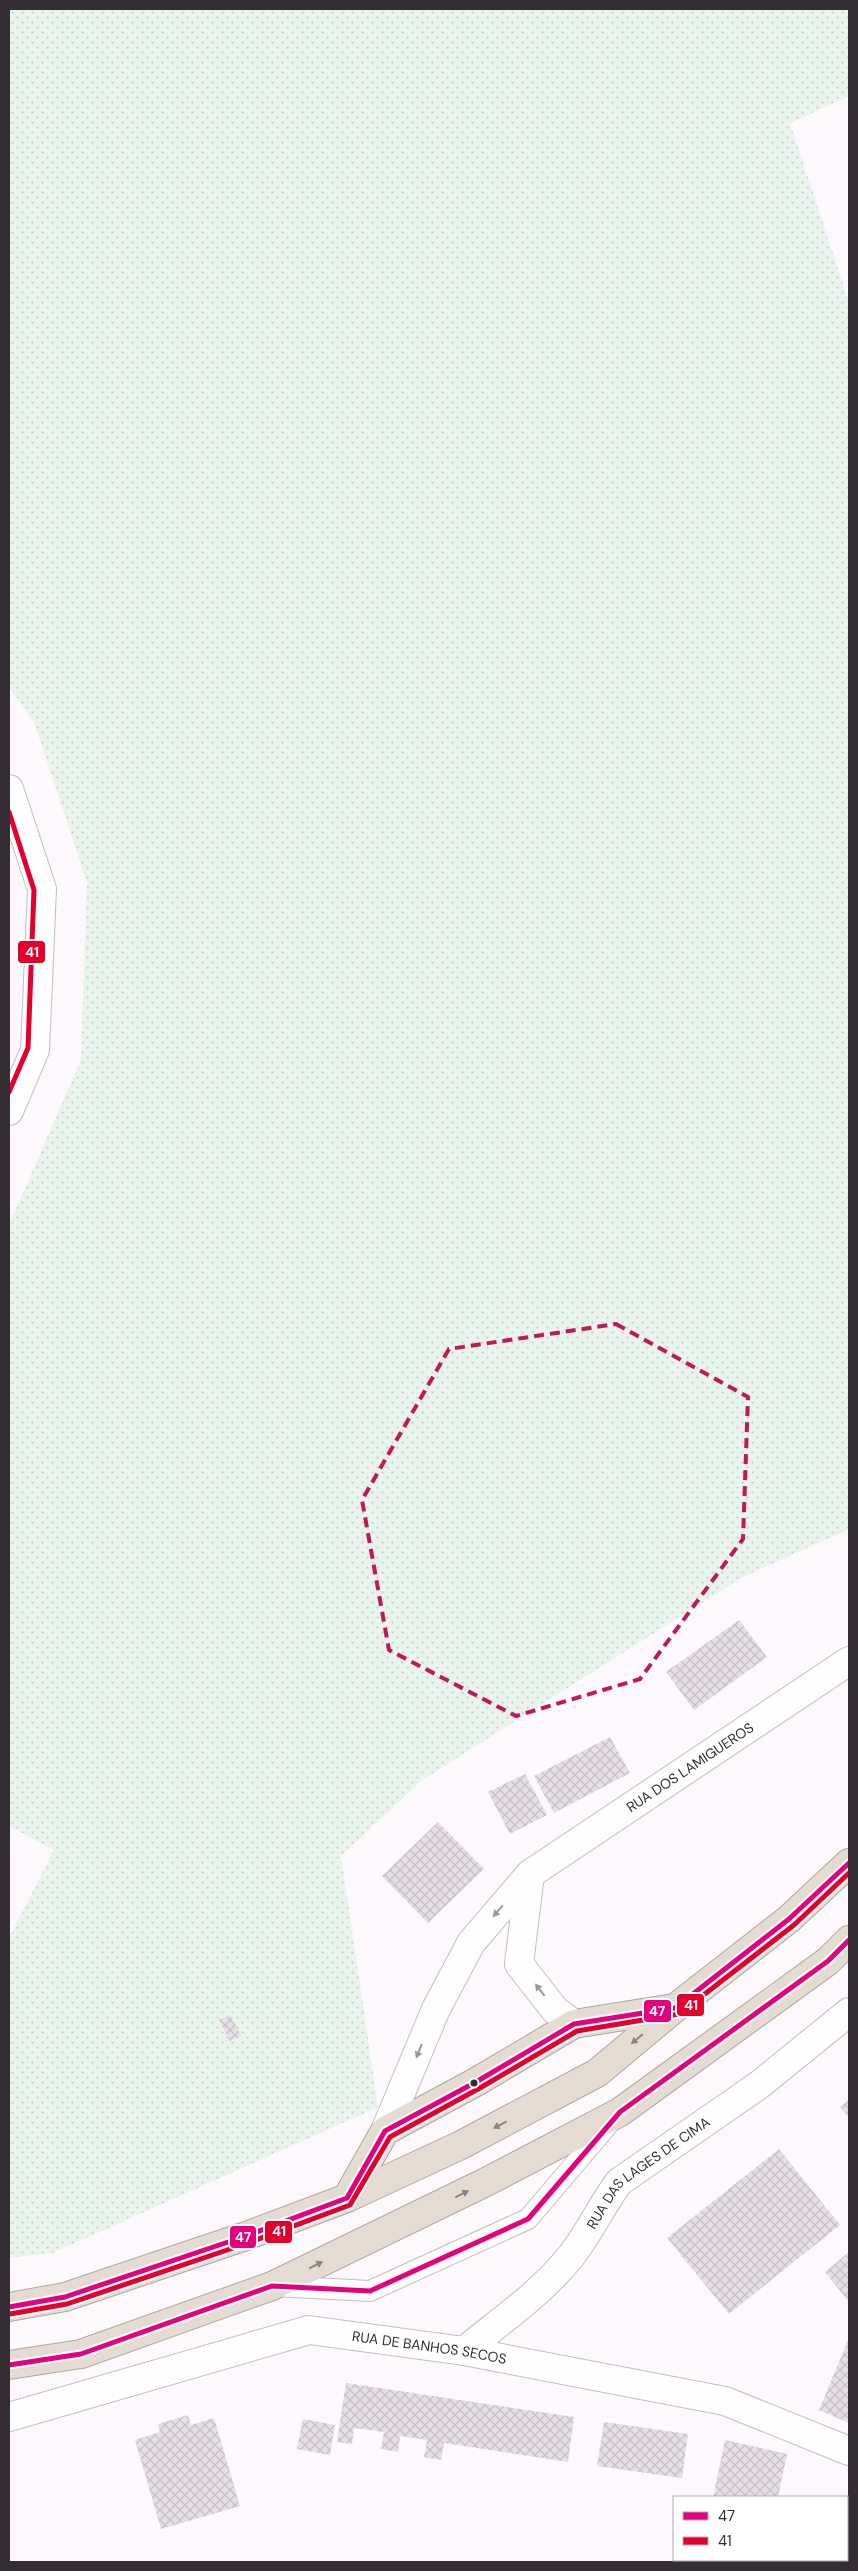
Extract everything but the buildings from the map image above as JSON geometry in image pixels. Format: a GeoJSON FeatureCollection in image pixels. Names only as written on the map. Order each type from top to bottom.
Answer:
{"type":"FeatureCollection","features":[{"type":"Feature","properties":{"kind":"highway"},"geometry":{"type":"LineString","coordinates":[[9,2307],[65,2297],[246,2236],[347,2198],[461,2145],[597,2073],[675,2008],[789,1919],[849,1863]]}},
{"type":"Feature","properties":{"kind":"highway"},"geometry":{"type":"LineString","coordinates":[[9,2365],[80,2354],[272,2286],[486,2182],[620,2112],[828,1961],[849,1940]]}},
{"type":"Feature","properties":{"kind":"highway"},"geometry":{"type":"LineString","coordinates":[[347,2198],[385,2131],[476,2082],[574,2024],[675,2008]]}},
{"type":"Feature","properties":{"kind":"street"},"geometry":{"type":"LineString","coordinates":[[9,789],[42,889],[35,1050],[9,1111]]}},
{"type":"Feature","properties":{"kind":"street","name":"RUA DOS LAMIGUEROS"},"geometry":{"type":"LineString","coordinates":[[385,2131],[436,2009],[471,1943],[530,1874],[849,1661]]}},
{"type":"Feature","properties":{"kind":"street"},"geometry":{"type":"LineString","coordinates":[[530,1874],[519,1964],[555,2010],[574,2024]]}},
{"type":"Feature","properties":{"kind":"street","name":"RUA DAS LAGES DE CIMA"},"geometry":{"type":"LineString","coordinates":[[464,2351],[549,2281],[572,2255],[604,2202],[619,2182],[759,2085],[849,2012]]}},
{"type":"Feature","properties":{"kind":"street","name":"RUA DE BANHOS SECOS"},"geometry":{"type":"LineString","coordinates":[[9,2417],[309,2330],[464,2351],[725,2402],[849,2451]]}},
{"type":"Feature","properties":{"kind":"lane"},"geometry":{"type":"LineString","coordinates":[[272,2286],[370,2291],[528,2219],[620,2112]]}},
{"type":"Feature","properties":{"kind":"highlighted area"},"geometry":{"type":"Polygon","coordinates":[[[616,1324],[748,1397],[743,1539],[640,1679],[516,1716],[389,1650],[362,1500],[449,1349],[616,1324]]]}},
{"type":"Feature","properties":{"kind":"shaded area"},"geometry":{"type":"Polygon","coordinates":[[[9,9],[849,9],[849,96],[790,123],[849,302],[849,1529],[741,1578],[421,1781],[341,1856],[378,2107],[53,2253],[9,2258],[9,1938],[54,1850],[9,1826],[9,1221],[81,1060],[87,883],[34,722],[9,687],[9,9]]]}},
{"type":"Feature","properties":{"kind":"transit line","name":"41"},"geometry":{"type":"LineString","coordinates":[[9,812],[34,890],[28,1048],[9,1092]]}},
{"type":"Feature","properties":{"kind":"transit line","name":"47"},"geometry":{"type":"LineString","coordinates":[[9,2307],[65,2297],[246,2236],[347,2198],[385,2131],[476,2082],[574,2024],[675,2008],[789,1919],[849,1863]]}},
{"type":"Feature","properties":{"kind":"transit line","name":"41"},"geometry":{"type":"LineString","coordinates":[[10,2314],[67,2304],[248,2243],[350,2205],[390,2137],[480,2088],[577,2031],[679,2014],[794,1925],[849,1873]]}},
{"type":"Feature","properties":{"kind":"transit line","name":"47"},"geometry":{"type":"LineString","coordinates":[[9,2365],[81,2354],[272,2286],[370,2291],[528,2219],[620,2112],[828,1961],[849,1940]]}}]}
